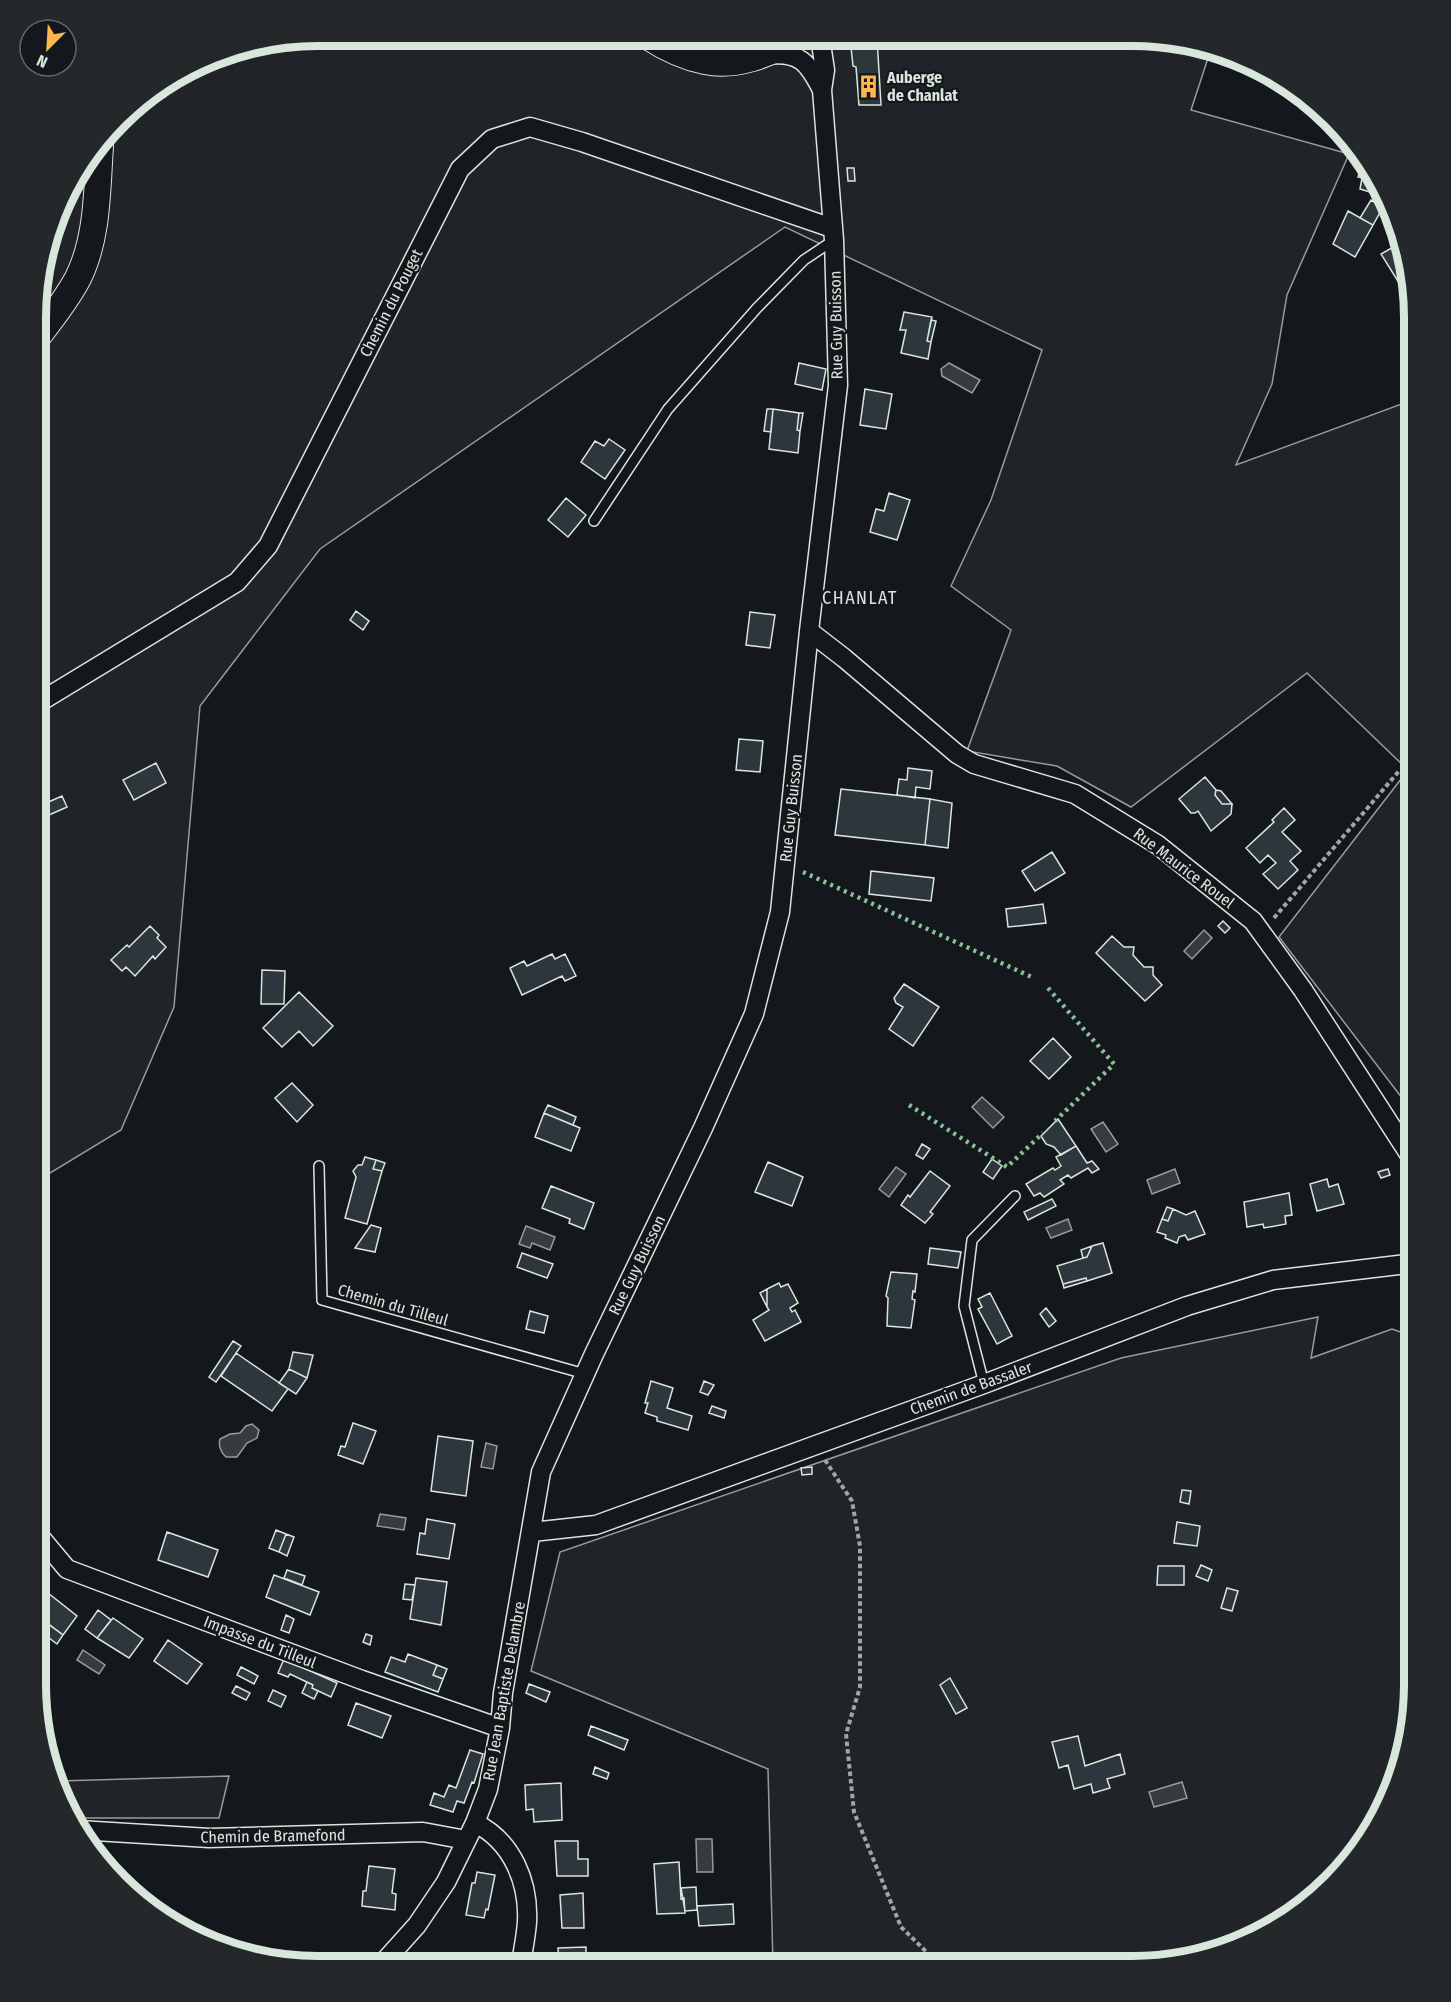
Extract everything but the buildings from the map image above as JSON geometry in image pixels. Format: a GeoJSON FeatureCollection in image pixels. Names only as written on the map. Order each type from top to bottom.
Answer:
{"type":"FeatureCollection","features":[{"type":"Feature","properties":{"kind":"main road"},"geometry":{"type":"LineString","coordinates":[[667,46],[687,57],[707,62],[734,62],[762,55],[781,46]]}},
{"type":"Feature","properties":{"kind":"main road"},"geometry":{"type":"LineString","coordinates":[[46,324],[78,278],[92,237],[99,158]]}},
{"type":"Feature","properties":{"kind":"street","name":"Rue Guy Buisson"},"geometry":{"type":"LineString","coordinates":[[532,1532],[542,1472],[585,1374],[704,1128],[754,1014],[780,912],[809,631],[838,385],[833,234],[822,90],[825,70],[820,46]]}},
{"type":"Feature","properties":{"kind":"street"},"geometry":{"type":"LineString","coordinates":[[796,48],[814,72],[822,90]]}},
{"type":"Feature","properties":{"kind":"street","name":"Chemin du Pouget"},"geometry":{"type":"LineString","coordinates":[[46,698],[237,582],[268,546],[460,169],[492,139],[530,127],[582,142],[833,234]]}},
{"type":"Feature","properties":{"kind":"street","name":"Rue Maurice Rouel"},"geometry":{"type":"LineString","coordinates":[[809,631],[957,754],[974,764],[1075,794],[1158,844],[1253,921],[1303,990],[1404,1146]]}},
{"type":"Feature","properties":{"kind":"street","name":"Chemin de Bassaler"},"geometry":{"type":"LineString","coordinates":[[532,1532],[596,1525],[984,1383],[1187,1305],[1273,1280],[1404,1264]]}},
{"type":"Feature","properties":{"kind":"street","name":"Rue Jean Baptiste Delambre"},"geometry":{"type":"LineString","coordinates":[[389,1956],[417,1925],[446,1882],[475,1823],[488,1789],[532,1532]]}},
{"type":"Feature","properties":{"kind":"street","name":"Impasse du Tilleul"},"geometry":{"type":"LineString","coordinates":[[46,1544],[67,1569],[362,1680],[500,1728]]}},
{"type":"Feature","properties":{"kind":"street"},"geometry":{"type":"LineString","coordinates":[[475,1823],[506,1847],[523,1880],[527,1920],[522,1956]]}},
{"type":"Feature","properties":{"kind":"street","name":"Chemin de Bramefond"},"geometry":{"type":"LineString","coordinates":[[89,1831],[209,1838],[423,1832],[466,1840]]}},
{"type":"Feature","properties":{"kind":"lane"},"geometry":{"type":"LineString","coordinates":[[594,521],[668,409],[757,308],[833,234]]}},
{"type":"Feature","properties":{"kind":"lane","name":"Chemin du Tilleul"},"geometry":{"type":"LineString","coordinates":[[319,1166],[322,1300],[585,1374]]}},
{"type":"Feature","properties":{"kind":"lane"},"geometry":{"type":"LineString","coordinates":[[984,1383],[964,1306],[972,1240],[1015,1196]]}},
{"type":"Feature","properties":{"kind":"path"},"geometry":{"type":"LineString","coordinates":[[1261,932],[1399,771]]}},
{"type":"Feature","properties":{"kind":"path"},"geometry":{"type":"LineString","coordinates":[[815,1445],[852,1501],[860,1546],[860,1687],[846,1734],[854,1812],[901,1927],[931,1956]]}},
{"type":"Feature","properties":{"kind":"shaded area"},"geometry":{"type":"Polygon","coordinates":[[[1133,46],[1168,49],[1208,58],[1191,110],[1349,154],[1287,295],[1272,384],[1236,465],[1404,403],[1404,766],[1307,673],[1131,807],[1057,766],[967,751],[1011,630],[951,586],[991,500],[1042,350],[785,227],[320,549],[200,706],[174,1007],[121,1130],[46,1176],[46,318],[52,265],[67,214],[92,167],[114,139],[139,114],[167,92],[214,67],[265,52],[300,47],[1133,46]]]}},
{"type":"Feature","properties":{"kind":"shaded area"},"geometry":{"type":"Polygon","coordinates":[[[949,363],[980,380],[972,393],[942,376],[941,369],[949,363]]]}},
{"type":"Feature","properties":{"kind":"shaded area"},"geometry":{"type":"Polygon","coordinates":[[[1404,775],[1404,1101],[1279,937],[1404,775]]]}},
{"type":"Feature","properties":{"kind":"shaded area"},"geometry":{"type":"Polygon","coordinates":[[[1204,930],[1212,938],[1192,959],[1184,951],[1204,930]]]}},
{"type":"Feature","properties":{"kind":"shaded area"},"geometry":{"type":"Polygon","coordinates":[[[982,1097],[1004,1117],[993,1128],[972,1107],[982,1097]]]}},
{"type":"Feature","properties":{"kind":"shaded area"},"geometry":{"type":"Polygon","coordinates":[[[1103,1122],[1118,1144],[1106,1152],[1091,1129],[1103,1122]]]}},
{"type":"Feature","properties":{"kind":"shaded area"},"geometry":{"type":"Polygon","coordinates":[[[896,1167],[906,1174],[889,1197],[879,1189],[896,1167]]]}},
{"type":"Feature","properties":{"kind":"shaded area"},"geometry":{"type":"Polygon","coordinates":[[[1175,1169],[1180,1183],[1152,1194],[1147,1180],[1175,1169]]]}},
{"type":"Feature","properties":{"kind":"shaded area"},"geometry":{"type":"Polygon","coordinates":[[[1068,1219],[1072,1230],[1051,1238],[1046,1228],[1068,1219]]]}},
{"type":"Feature","properties":{"kind":"shaded area"},"geometry":{"type":"Polygon","coordinates":[[[526,1226],[555,1237],[550,1250],[532,1243],[530,1248],[519,1244],[526,1226]]]}},
{"type":"Feature","properties":{"kind":"shaded area"},"geometry":{"type":"Polygon","coordinates":[[[1318,1317],[1311,1358],[1392,1329],[1404,1333],[1404,1702],[1399,1737],[1390,1771],[1368,1820],[1359,1835],[1325,1876],[1284,1910],[1237,1935],[1186,1950],[1133,1956],[773,1956],[768,1769],[531,1671],[560,1552],[1121,1358],[1318,1317]]]}},
{"type":"Feature","properties":{"kind":"shaded area"},"geometry":{"type":"Polygon","coordinates":[[[252,1424],[259,1430],[257,1438],[247,1443],[237,1457],[226,1457],[220,1449],[220,1439],[230,1434],[240,1433],[246,1426],[252,1424]]]}},
{"type":"Feature","properties":{"kind":"shaded area"},"geometry":{"type":"Polygon","coordinates":[[[486,1443],[497,1446],[493,1469],[481,1467],[486,1443]]]}},
{"type":"Feature","properties":{"kind":"shaded area"},"geometry":{"type":"Polygon","coordinates":[[[380,1514],[406,1518],[404,1530],[377,1526],[380,1514]]]}},
{"type":"Feature","properties":{"kind":"shaded area"},"geometry":{"type":"Polygon","coordinates":[[[83,1650],[105,1665],[99,1674],[77,1660],[83,1650]]]}},
{"type":"Feature","properties":{"kind":"shaded area"},"geometry":{"type":"Polygon","coordinates":[[[229,1776],[219,1818],[82,1818],[64,1781],[229,1776]]]}},
{"type":"Feature","properties":{"kind":"shaded area"},"geometry":{"type":"Polygon","coordinates":[[[1182,1782],[1187,1798],[1154,1807],[1149,1792],[1182,1782]]]}},
{"type":"Feature","properties":{"kind":"shaded area"},"geometry":{"type":"Polygon","coordinates":[[[696,1839],[712,1839],[713,1872],[697,1872],[696,1839]]]}},
{"type":"Feature","properties":{"kind":"hedge"},"geometry":{"type":"LineString","coordinates":[[803,872],[1034,978]]}},
{"type":"Feature","properties":{"kind":"hedge"},"geometry":{"type":"LineString","coordinates":[[1048,988],[1114,1064],[1055,1121]]}},
{"type":"Feature","properties":{"kind":"hedge"},"geometry":{"type":"LineString","coordinates":[[909,1105],[1007,1167],[1043,1133]]}},
{"type":"Feature","properties":{"kind":"place","name":"Auberge de Chanlat"},"geometry":{"type":"Point","coordinates":[869,86]}},
{"type":"Feature","properties":{"kind":"district","name":"CHANLAT"},"geometry":{"type":"Point","coordinates":[860,598]}}]}
